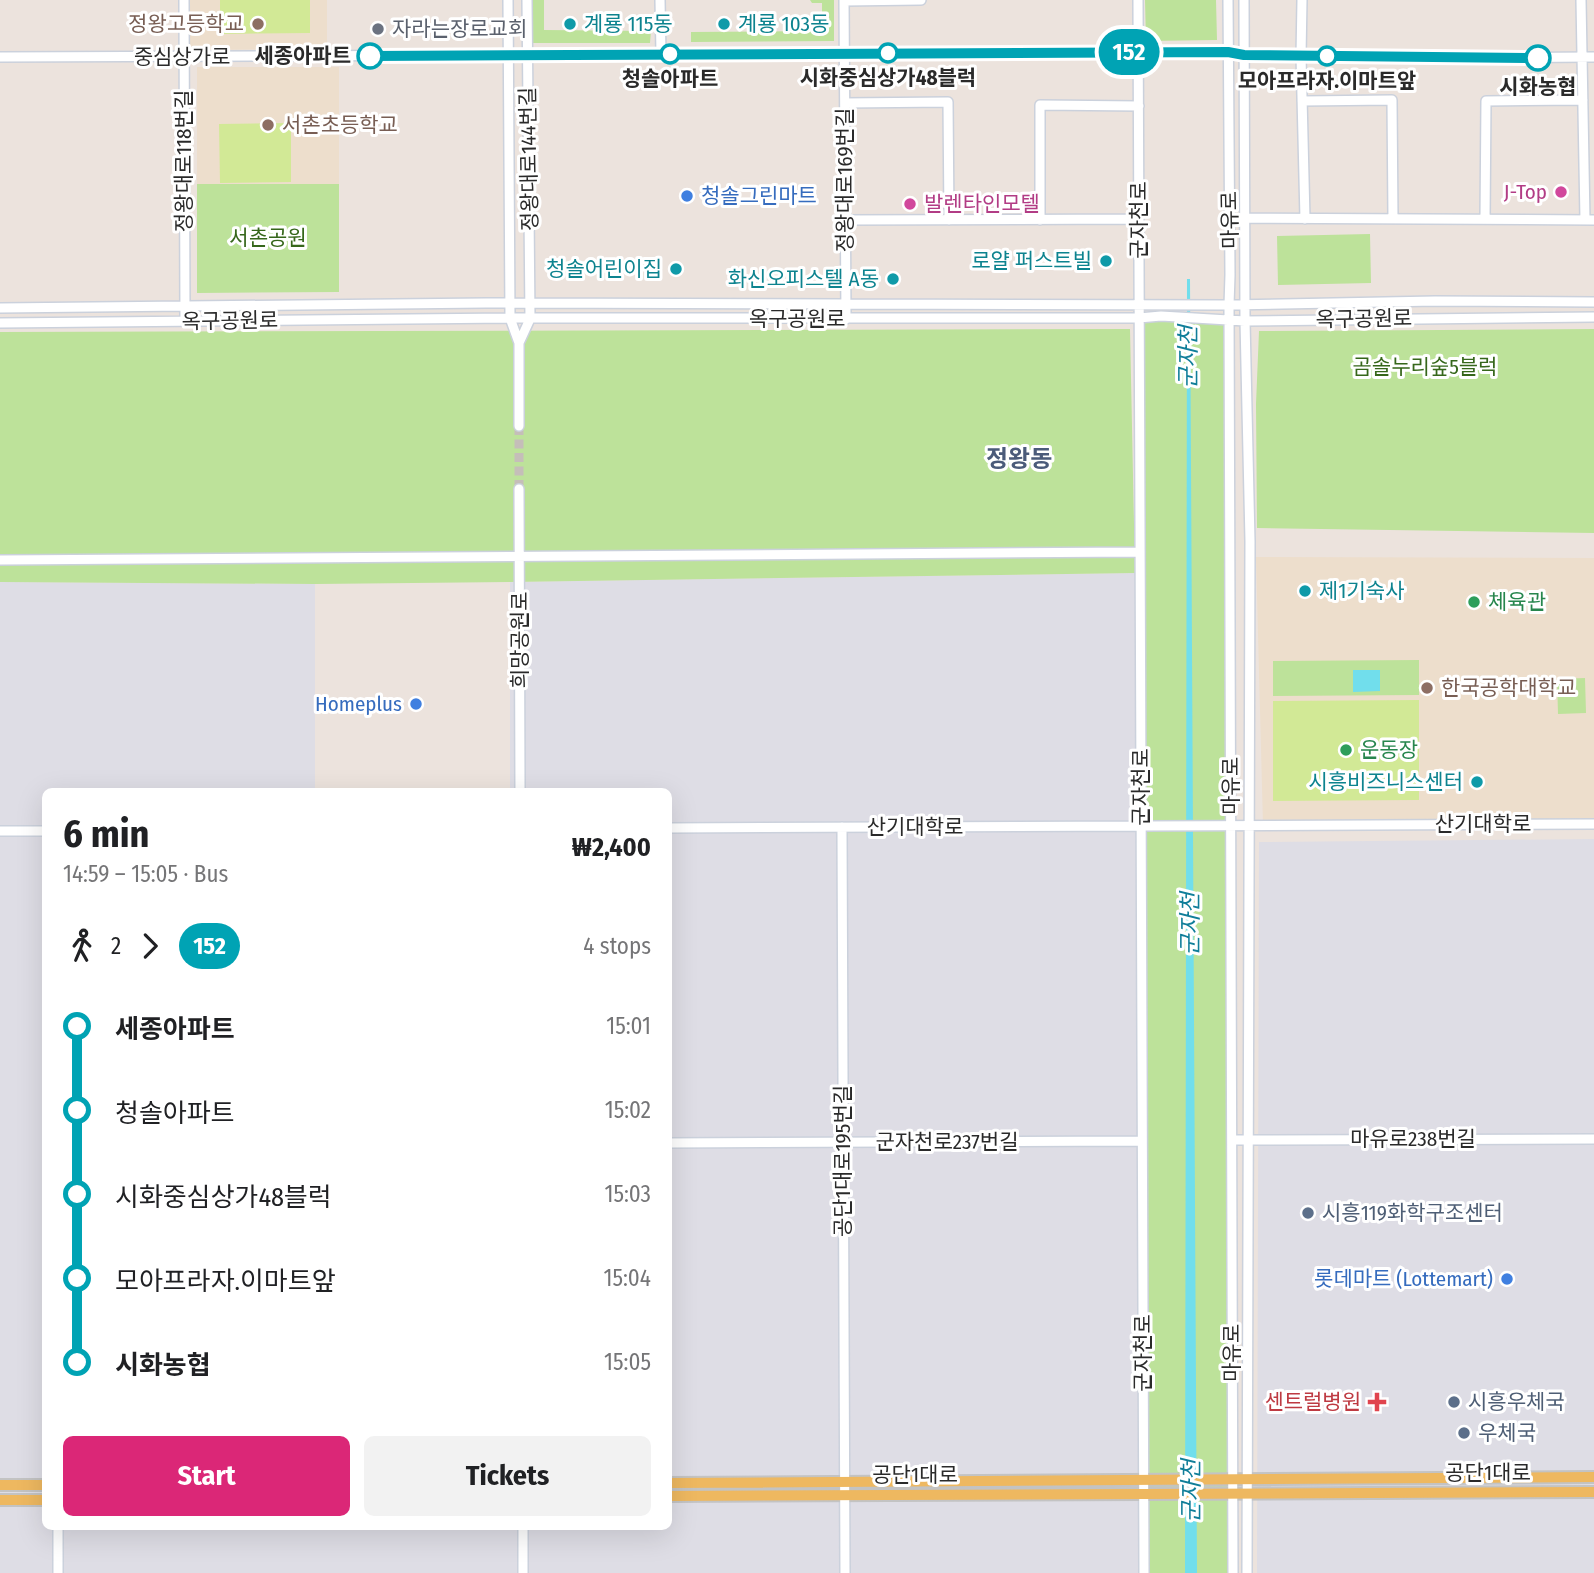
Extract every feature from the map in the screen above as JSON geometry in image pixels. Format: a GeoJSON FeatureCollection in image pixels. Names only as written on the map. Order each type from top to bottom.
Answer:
{"type":"FeatureCollection","features":[{"type":"Feature","properties":{"kind":"main road"},"geometry":{"type":"LineString","coordinates":[[672,1483],[1594,1477]]}},
{"type":"Feature","properties":{"kind":"main road"},"geometry":{"type":"LineString","coordinates":[[0,1486],[42,1485]]}},
{"type":"Feature","properties":{"kind":"main road","name":"공단1대로"},"geometry":{"type":"LineString","coordinates":[[672,1496],[1594,1492]]}},
{"type":"Feature","properties":{"kind":"main road"},"geometry":{"type":"LineString","coordinates":[[0,1500],[42,1500]]}},
{"type":"Feature","properties":{"kind":"street","name":"정왕대로118번길"},"geometry":{"type":"LineString","coordinates":[[184,0],[185,321]]}},
{"type":"Feature","properties":{"kind":"street","name":"정왕대로144번길"},"geometry":{"type":"LineString","coordinates":[[508,0],[510,318],[519,343]]}},
{"type":"Feature","properties":{"kind":"street","name":"정왕대로144번길"},"geometry":{"type":"LineString","coordinates":[[527,0],[530,319]]}},
{"type":"Feature","properties":{"kind":"street"},"geometry":{"type":"LineString","coordinates":[[660,0],[661,54]]}},
{"type":"Feature","properties":{"kind":"street"},"geometry":{"type":"LineString","coordinates":[[844,1],[921,0]]}},
{"type":"Feature","properties":{"kind":"street","name":"군자천로"},"geometry":{"type":"LineString","coordinates":[[1138,0],[1144,1573]]}},
{"type":"Feature","properties":{"kind":"street","name":"마유로"},"geometry":{"type":"LineString","coordinates":[[1228,0],[1233,1573]]}},
{"type":"Feature","properties":{"kind":"street","name":"마유로"},"geometry":{"type":"LineString","coordinates":[[1244,0],[1245,321],[1250,541],[1247,1573]]}},
{"type":"Feature","properties":{"kind":"street"},"geometry":{"type":"LineString","coordinates":[[1302,0],[1305,219]]}},
{"type":"Feature","properties":{"kind":"street"},"geometry":{"type":"LineString","coordinates":[[1245,218],[1590,220],[1581,0]]}},
{"type":"Feature","properties":{"kind":"street","name":"정왕대로169번길"},"geometry":{"type":"LineString","coordinates":[[844,1],[846,319]]}},
{"type":"Feature","properties":{"kind":"street","name":"중심상가로"},"geometry":{"type":"LineString","coordinates":[[0,57],[1138,52],[1463,58],[1594,57]]}},
{"type":"Feature","properties":{"kind":"street"},"geometry":{"type":"LineString","coordinates":[[1302,101],[1392,100],[1393,219]]}},
{"type":"Feature","properties":{"kind":"street"},"geometry":{"type":"LineString","coordinates":[[1485,219],[1486,101],[1583,100]]}},
{"type":"Feature","properties":{"kind":"street"},"geometry":{"type":"LineString","coordinates":[[845,103],[948,102],[949,220]]}},
{"type":"Feature","properties":{"kind":"street"},"geometry":{"type":"LineString","coordinates":[[1040,219],[1040,105],[1139,106]]}},
{"type":"Feature","properties":{"kind":"street"},"geometry":{"type":"LineString","coordinates":[[846,220],[1139,219]]}},
{"type":"Feature","properties":{"kind":"street","name":"옥구공원로"},"geometry":{"type":"LineString","coordinates":[[0,308],[510,303],[1594,302]]}},
{"type":"Feature","properties":{"kind":"street","name":"옥구공원로"},"geometry":{"type":"LineString","coordinates":[[0,323],[510,318],[1161,316],[1245,321],[1594,317]]}},
{"type":"Feature","properties":{"kind":"street"},"geometry":{"type":"LineString","coordinates":[[519,426],[519,343],[530,319]]}},
{"type":"Feature","properties":{"kind":"street","name":"희망공원로"},"geometry":{"type":"LineString","coordinates":[[519,489],[520,788]]}},
{"type":"Feature","properties":{"kind":"street"},"geometry":{"type":"LineString","coordinates":[[0,560],[1140,552]]}},
{"type":"Feature","properties":{"kind":"street","name":"산기대학로"},"geometry":{"type":"LineString","coordinates":[[672,828],[1594,824]]}},
{"type":"Feature","properties":{"kind":"street","name":"공단1대로195번길"},"geometry":{"type":"LineString","coordinates":[[842,827],[845,1573]]}},
{"type":"Feature","properties":{"kind":"street"},"geometry":{"type":"LineString","coordinates":[[0,831],[42,831]]}},
{"type":"Feature","properties":{"kind":"street","name":"마유로238번길"},"geometry":{"type":"LineString","coordinates":[[1232,1140],[1594,1139]]}},
{"type":"Feature","properties":{"kind":"street","name":"군자천로237번길"},"geometry":{"type":"LineString","coordinates":[[672,1143],[1142,1141]]}},
{"type":"Feature","properties":{"kind":"street"},"geometry":{"type":"LineString","coordinates":[[58,1530],[58,1573]]}},
{"type":"Feature","properties":{"kind":"street"},"geometry":{"type":"LineString","coordinates":[[523,1530],[523,1573]]}},
{"type":"Feature","properties":{"kind":"shaded area","name":"정왕고등학교"},"geometry":{"type":"Polygon","coordinates":[[[189,0],[327,0],[327,49],[190,50],[189,0]]]}},
{"type":"Feature","properties":{"kind":"shaded area","name":"서촌초등학교"},"geometry":{"type":"Polygon","coordinates":[[[197,67],[339,67],[339,184],[197,184],[197,67]]]}},
{"type":"Feature","properties":{"kind":"shaded area","name":"한국공학대학교"},"geometry":{"type":"Polygon","coordinates":[[[1256,557],[1594,558],[1594,818],[1263,825],[1256,557]]]}},
{"type":"Feature","properties":{"kind":"shaded area"},"geometry":{"type":"Polygon","coordinates":[[[1135,573],[1141,1573],[0,1573],[0,582],[315,584],[315,788],[42,788],[42,1530],[672,1530],[672,788],[510,788],[510,582],[1135,573]]]}},
{"type":"Feature","properties":{"kind":"shaded area"},"geometry":{"type":"Polygon","coordinates":[[[1594,839],[1594,1573],[1257,1573],[1259,842],[1594,839]]]}},
{"type":"Feature","properties":{"kind":"green space"},"geometry":{"type":"Polygon","coordinates":[[[220,0],[310,0],[310,33],[220,34],[220,0]]]}},
{"type":"Feature","properties":{"kind":"green space"},"geometry":{"type":"Polygon","coordinates":[[[532,0],[544,0],[544,30],[651,31],[650,43],[532,43],[532,0]]]}},
{"type":"Feature","properties":{"kind":"green space"},"geometry":{"type":"Polygon","coordinates":[[[810,0],[834,0],[834,41],[691,42],[691,32],[822,31],[822,3],[812,3],[810,0]]]}},
{"type":"Feature","properties":{"kind":"green space"},"geometry":{"type":"Polygon","coordinates":[[[1145,0],[1216,0],[1217,40],[1146,41],[1145,0]]]}},
{"type":"Feature","properties":{"kind":"green space"},"geometry":{"type":"Polygon","coordinates":[[[291,123],[291,182],[220,183],[219,124],[291,123]]]}},
{"type":"Feature","properties":{"kind":"green space","name":"서촌공원"},"geometry":{"type":"Polygon","coordinates":[[[197,184],[339,184],[339,292],[197,293],[197,184]]]}},
{"type":"Feature","properties":{"kind":"green space"},"geometry":{"type":"Polygon","coordinates":[[[1370,234],[1371,283],[1278,285],[1277,236],[1370,234]]]}},
{"type":"Feature","properties":{"kind":"green space"},"geometry":{"type":"Polygon","coordinates":[[[1139,318],[1229,320],[1233,1573],[1144,1573],[1139,318]]]}},
{"type":"Feature","properties":{"kind":"green space"},"geometry":{"type":"Polygon","coordinates":[[[1130,329],[1135,573],[315,584],[0,582],[0,332],[1130,329]]]}},
{"type":"Feature","properties":{"kind":"green space","name":"곰솔누리숲5블럭"},"geometry":{"type":"Polygon","coordinates":[[[1594,329],[1594,533],[1257,528],[1256,404],[1259,331],[1594,329]]]}},
{"type":"Feature","properties":{"kind":"green space"},"geometry":{"type":"Polygon","coordinates":[[[1419,660],[1419,695],[1273,696],[1273,661],[1419,660]]]}},
{"type":"Feature","properties":{"kind":"green space"},"geometry":{"type":"Polygon","coordinates":[[[1585,678],[1586,713],[1558,714],[1557,679],[1585,678]]]}},
{"type":"Feature","properties":{"kind":"green space","name":"운동장"},"geometry":{"type":"Polygon","coordinates":[[[1419,700],[1419,800],[1273,801],[1273,701],[1419,700]]]}},
{"type":"Feature","properties":{"kind":"water","name":"군자천"},"geometry":{"type":"Polygon","coordinates":[[[1187,279],[1190,279],[1197,1573],[1185,1573],[1187,279]]]}},
{"type":"Feature","properties":{"kind":"water"},"geometry":{"type":"Polygon","coordinates":[[[1353,670],[1380,670],[1380,691],[1353,692],[1353,670]]]}},
{"type":"Feature","properties":{"kind":"tunnel"},"geometry":{"type":"LineString","coordinates":[[519,426],[519,489]]}},
{"type":"Feature","properties":{"kind":"bus line","name":"152"},"geometry":{"type":"LineString","coordinates":[[370,56],[1228,52],[1244,55],[1538,58]]}},
{"type":"Feature","properties":{"kind":"place","name":"정왕고등학교"},"geometry":{"type":"Point","coordinates":[258,24]}},
{"type":"Feature","properties":{"kind":"place","name":"계룡 115동"},"geometry":{"type":"Point","coordinates":[570,24]}},
{"type":"Feature","properties":{"kind":"place","name":"계룡 103동"},"geometry":{"type":"Point","coordinates":[724,24]}},
{"type":"Feature","properties":{"kind":"place","name":"자라는장로교회"},"geometry":{"type":"Point","coordinates":[378,29]}},
{"type":"Feature","properties":{"kind":"place","name":"시화중심상가48블럭"},"geometry":{"type":"Point","coordinates":[888,53]}},
{"type":"Feature","properties":{"kind":"place","name":"청솔아파트"},"geometry":{"type":"Point","coordinates":[670,54]}},
{"type":"Feature","properties":{"kind":"place","name":"세종아파트"},"geometry":{"type":"Point","coordinates":[370,56]}},
{"type":"Feature","properties":{"kind":"place","name":"모아프라자.이마트앞"},"geometry":{"type":"Point","coordinates":[1327,56]}},
{"type":"Feature","properties":{"kind":"place","name":"시화농협"},"geometry":{"type":"Point","coordinates":[1538,58]}},
{"type":"Feature","properties":{"kind":"place","name":"서촌초등학교"},"geometry":{"type":"Point","coordinates":[268,125]}},
{"type":"Feature","properties":{"kind":"place","name":"J-Top"},"geometry":{"type":"Point","coordinates":[1561,192]}},
{"type":"Feature","properties":{"kind":"place","name":"청솔그린마트"},"geometry":{"type":"Point","coordinates":[687,196]}},
{"type":"Feature","properties":{"kind":"place","name":"발렌타인모텔"},"geometry":{"type":"Point","coordinates":[910,204]}},
{"type":"Feature","properties":{"kind":"place","name":"로얄 퍼스트빌"},"geometry":{"type":"Point","coordinates":[1106,261]}},
{"type":"Feature","properties":{"kind":"place","name":"청솔어린이집"},"geometry":{"type":"Point","coordinates":[676,269]}},
{"type":"Feature","properties":{"kind":"place","name":"화신오피스텔 A동"},"geometry":{"type":"Point","coordinates":[893,279]}},
{"type":"Feature","properties":{"kind":"place","name":"제1기숙사"},"geometry":{"type":"Point","coordinates":[1305,591]}},
{"type":"Feature","properties":{"kind":"place","name":"체육관"},"geometry":{"type":"Point","coordinates":[1474,602]}},
{"type":"Feature","properties":{"kind":"place","name":"한국공학대학교"},"geometry":{"type":"Point","coordinates":[1427,688]}},
{"type":"Feature","properties":{"kind":"place","name":"Homeplus"},"geometry":{"type":"Point","coordinates":[416,704]}},
{"type":"Feature","properties":{"kind":"place","name":"운동장"},"geometry":{"type":"Point","coordinates":[1346,750]}},
{"type":"Feature","properties":{"kind":"place","name":"시흥비즈니스센터"},"geometry":{"type":"Point","coordinates":[1477,782]}},
{"type":"Feature","properties":{"kind":"place","name":"시흥119화학구조센터"},"geometry":{"type":"Point","coordinates":[1308,1213]}},
{"type":"Feature","properties":{"kind":"place","name":"롯데마트 (Lottemart)"},"geometry":{"type":"Point","coordinates":[1507,1279]}},
{"type":"Feature","properties":{"kind":"place","name":"센트럴병원"},"geometry":{"type":"Point","coordinates":[1377,1402]}},
{"type":"Feature","properties":{"kind":"place","name":"시흥우체국"},"geometry":{"type":"Point","coordinates":[1454,1402]}},
{"type":"Feature","properties":{"kind":"place","name":"우체국"},"geometry":{"type":"Point","coordinates":[1464,1433]}},
{"type":"Feature","properties":{"kind":"district","name":"정왕동"},"geometry":{"type":"Point","coordinates":[1019,459]}}]}
